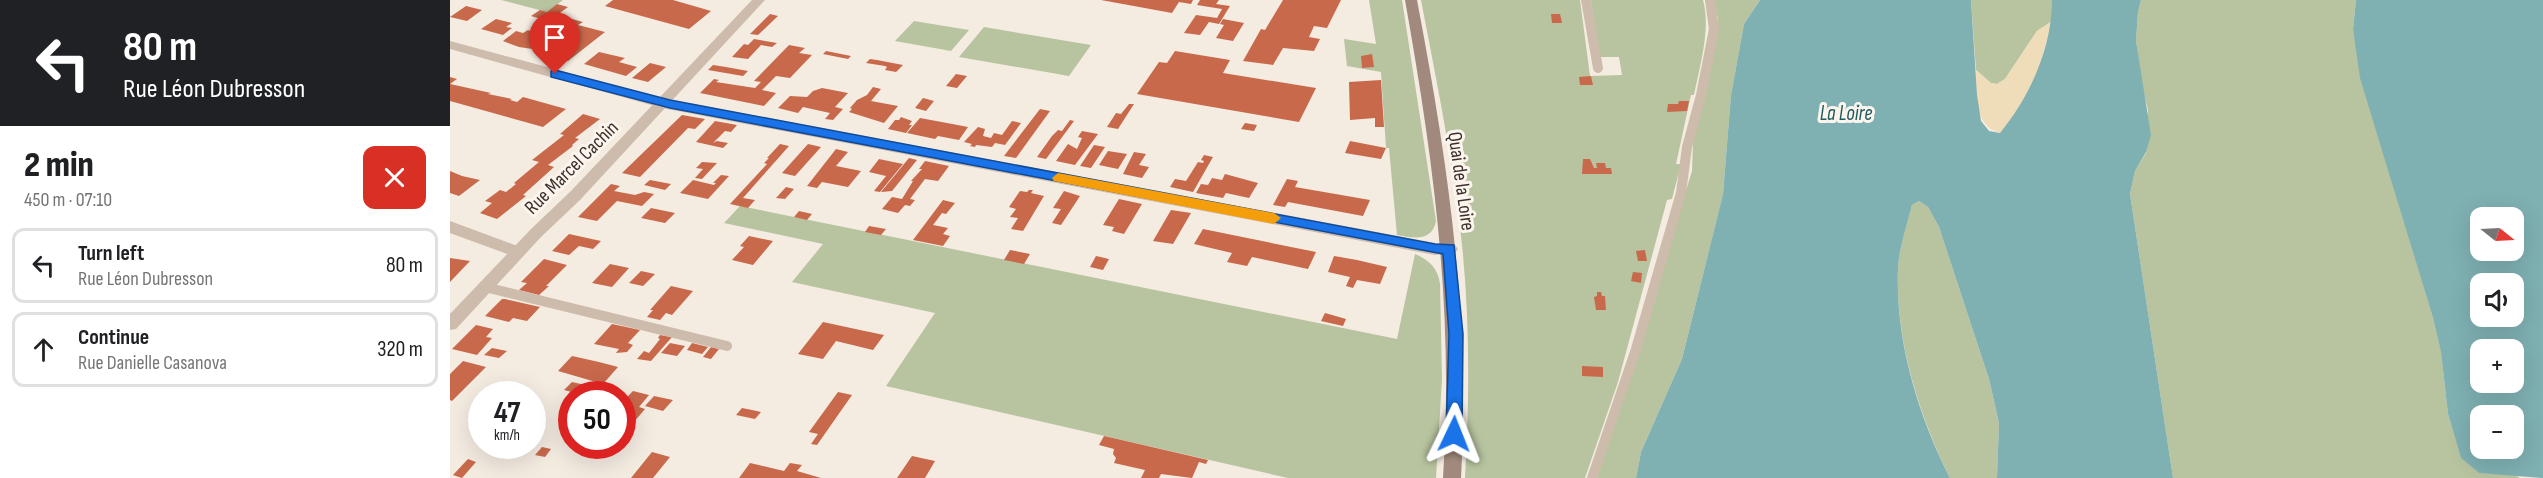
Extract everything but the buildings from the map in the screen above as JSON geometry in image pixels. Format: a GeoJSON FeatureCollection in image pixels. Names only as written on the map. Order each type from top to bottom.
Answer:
{"type":"FeatureCollection","features":[{"type":"Feature","properties":{"kind":"main road","name":"Quai de la Loire"},"geometry":{"type":"LineString","coordinates":[[1411,0],[1440,160],[1450,249],[1456,334],[1452,478]]}},
{"type":"Feature","properties":{"kind":"street","name":"Rue Marcel Cachin"},"geometry":{"type":"LineString","coordinates":[[450,324],[536,233],[575,196],[749,0]]}},
{"type":"Feature","properties":{"kind":"street","name":"Rue Marcel Cachin"},"geometry":{"type":"LineString","coordinates":[[657,101],[759,0]]}},
{"type":"Feature","properties":{"kind":"street"},"geometry":{"type":"LineString","coordinates":[[450,45],[657,101],[1435,249],[1450,249]]}},
{"type":"Feature","properties":{"kind":"street"},"geometry":{"type":"LineString","coordinates":[[450,227],[518,252]]}},
{"type":"Feature","properties":{"kind":"lane"},"geometry":{"type":"LineString","coordinates":[[1586,0],[1598,68]]}},
{"type":"Feature","properties":{"kind":"lane"},"geometry":{"type":"LineString","coordinates":[[1592,478],[1636,349],[1681,193],[1687,147],[1701,95],[1714,29],[1710,0]]}},
{"type":"Feature","properties":{"kind":"lane"},"geometry":{"type":"LineString","coordinates":[[485,287],[727,346]]}},
{"type":"Feature","properties":{"kind":"green space"},"geometry":{"type":"Polygon","coordinates":[[[501,0],[563,0],[547,12],[501,0]]]}},
{"type":"Feature","properties":{"kind":"green space"},"geometry":{"type":"Polygon","coordinates":[[[1369,0],[1402,0],[1436,221],[1434,228],[1421,237],[1397,235],[1389,148],[1386,148],[1381,72],[1347,66],[1344,39],[1376,44],[1369,0]]]}},
{"type":"Feature","properties":{"kind":"green space"},"geometry":{"type":"Polygon","coordinates":[[[1421,0],[1580,0],[1590,76],[1622,75],[1619,57],[1600,57],[1591,0],[1703,0],[1706,23],[1704,47],[1676,164],[1681,164],[1672,199],[1667,200],[1618,382],[1585,478],[1465,478],[1468,348],[1463,251],[1447,137],[1421,0]]]}},
{"type":"Feature","properties":{"kind":"green space"},"geometry":{"type":"Polygon","coordinates":[[[1714,0],[1760,0],[1744,24],[1731,95],[1723,194],[1682,359],[1641,452],[1636,478],[1597,478],[1692,171],[1693,143],[1718,19],[1714,0]]]}},
{"type":"Feature","properties":{"kind":"green space"},"geometry":{"type":"Polygon","coordinates":[[[1971,0],[2052,0],[2052,21],[2037,31],[2005,79],[1997,84],[1991,83],[1976,70],[1971,0]]]}},
{"type":"Feature","properties":{"kind":"green space"},"geometry":{"type":"Polygon","coordinates":[[[2141,0],[2356,0],[2353,29],[2371,111],[2433,318],[2441,351],[2448,414],[2461,457],[2479,473],[2515,475],[2520,478],[2173,478],[2130,194],[2135,171],[2146,153],[2148,110],[2141,81],[2136,41],[2141,0]]]}},
{"type":"Feature","properties":{"kind":"green space"},"geometry":{"type":"Polygon","coordinates":[[[914,21],[969,30],[951,51],[895,41],[914,21]]]}},
{"type":"Feature","properties":{"kind":"green space"},"geometry":{"type":"Polygon","coordinates":[[[984,27],[1091,45],[1069,76],[959,57],[984,27]]]}},
{"type":"Feature","properties":{"kind":"green space"},"geometry":{"type":"Polygon","coordinates":[[[1919,201],[1928,207],[1939,227],[1989,379],[1999,423],[1997,478],[1950,478],[1928,429],[1911,376],[1900,322],[1898,268],[1912,205],[1919,201]]]}},
{"type":"Feature","properties":{"kind":"green space"},"geometry":{"type":"Polygon","coordinates":[[[740,206],[1397,339],[1415,254],[1432,265],[1440,284],[1442,379],[1436,478],[1288,478],[886,386],[935,313],[792,282],[823,244],[724,223],[740,206]]]}},
{"type":"Feature","properties":{"kind":"sand"},"geometry":{"type":"Polygon","coordinates":[[[2052,21],[2039,69],[2016,113],[2001,133],[1992,130],[1985,124],[1978,108],[1976,70],[1991,83],[1997,84],[2005,79],[2037,31],[2052,21]]]}},
{"type":"Feature","properties":{"kind":"water","name":"La Loire"},"geometry":{"type":"Polygon","coordinates":[[[1760,0],[1971,0],[1977,95],[1981,121],[1989,131],[2000,133],[2021,103],[2037,71],[2048,36],[2052,0],[2141,0],[2136,41],[2151,135],[2146,152],[2135,171],[2130,194],[2173,478],[1997,478],[1999,423],[1989,379],[1939,227],[1928,207],[1919,201],[1912,205],[1899,260],[1900,322],[1919,403],[1938,454],[1950,478],[1636,478],[1641,452],[1682,359],[1723,194],[1731,95],[1744,24],[1760,0]]]}},
{"type":"Feature","properties":{"kind":"water"},"geometry":{"type":"Polygon","coordinates":[[[2356,0],[2543,0],[2543,478],[2479,473],[2461,458],[2448,414],[2441,352],[2433,318],[2360,78],[2353,29],[2356,0]]]}},
{"type":"Feature","properties":{"kind":"slow traffic"},"geometry":{"type":"LineString","coordinates":[[1058,178],[1274,218]]}},
{"type":"Feature","properties":{"kind":"route"},"geometry":{"type":"LineString","coordinates":[[555,74],[670,104],[1435,249],[1450,249],[1456,334],[1454,434]]}}]}
